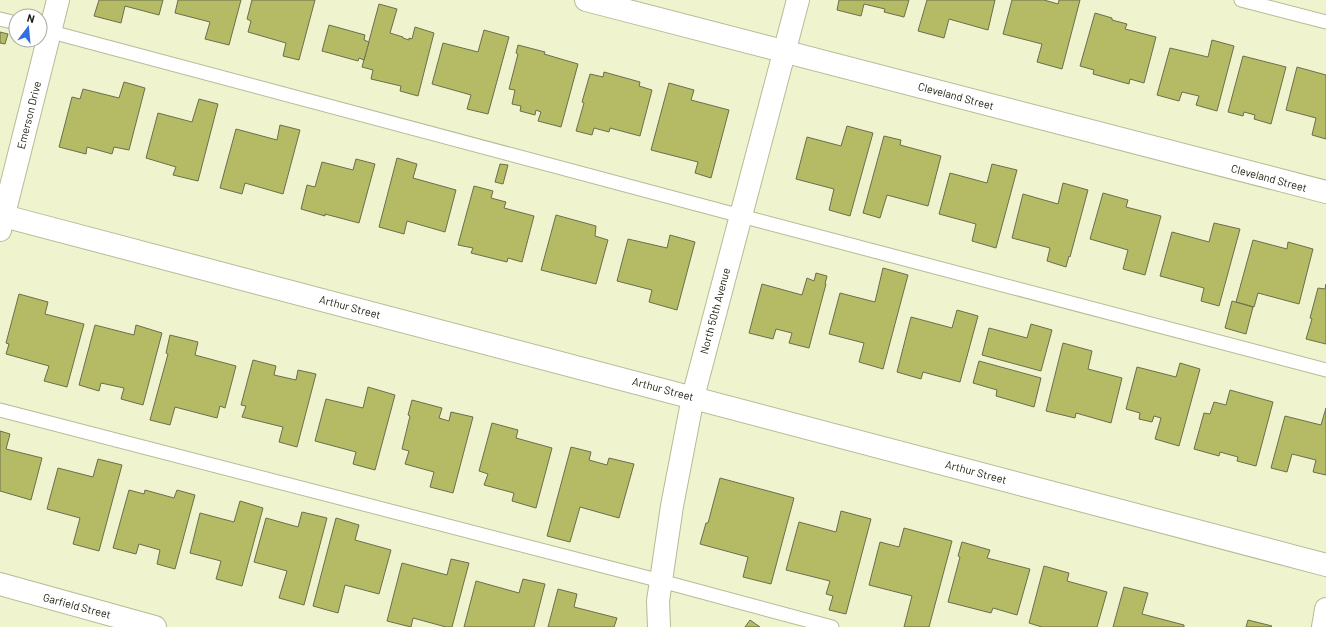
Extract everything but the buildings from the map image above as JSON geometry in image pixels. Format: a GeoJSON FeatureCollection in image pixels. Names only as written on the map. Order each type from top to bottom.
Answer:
{"type":"FeatureCollection","features":[{"type":"Feature","properties":{"kind":"street","name":"Emerson Drive"},"geometry":{"type":"LineString","coordinates":[[48,24],[58,0]]}},
{"type":"Feature","properties":{"kind":"street","name":"Cleveland Street"},"geometry":{"type":"LineString","coordinates":[[586,0],[1326,192]]}},
{"type":"Feature","properties":{"kind":"street","name":"North 50th Avenue"},"geometry":{"type":"LineString","coordinates":[[659,627],[658,601],[672,506],[692,397],[798,0]]}},
{"type":"Feature","properties":{"kind":"street","name":"Emerson Drive"},"geometry":{"type":"LineString","coordinates":[[1,220],[41,48]]}},
{"type":"Feature","properties":{"kind":"street","name":"Arthur Street"},"geometry":{"type":"LineString","coordinates":[[1,220],[692,397],[1326,565]]}},
{"type":"Feature","properties":{"kind":"street","name":"Garfield Street"},"geometry":{"type":"LineString","coordinates":[[0,584],[155,627]]}},
{"type":"Feature","properties":{"kind":"street"},"geometry":{"type":"LineString","coordinates":[[1323,627],[1326,609]]}},
{"type":"Feature","properties":{"kind":"lane"},"geometry":{"type":"LineString","coordinates":[[1241,0],[1326,22]]}},
{"type":"Feature","properties":{"kind":"lane"},"geometry":{"type":"LineString","coordinates":[[48,32],[1326,370]]}},
{"type":"Feature","properties":{"kind":"lane"},"geometry":{"type":"LineString","coordinates":[[0,410],[661,581],[832,627]]}}]}
